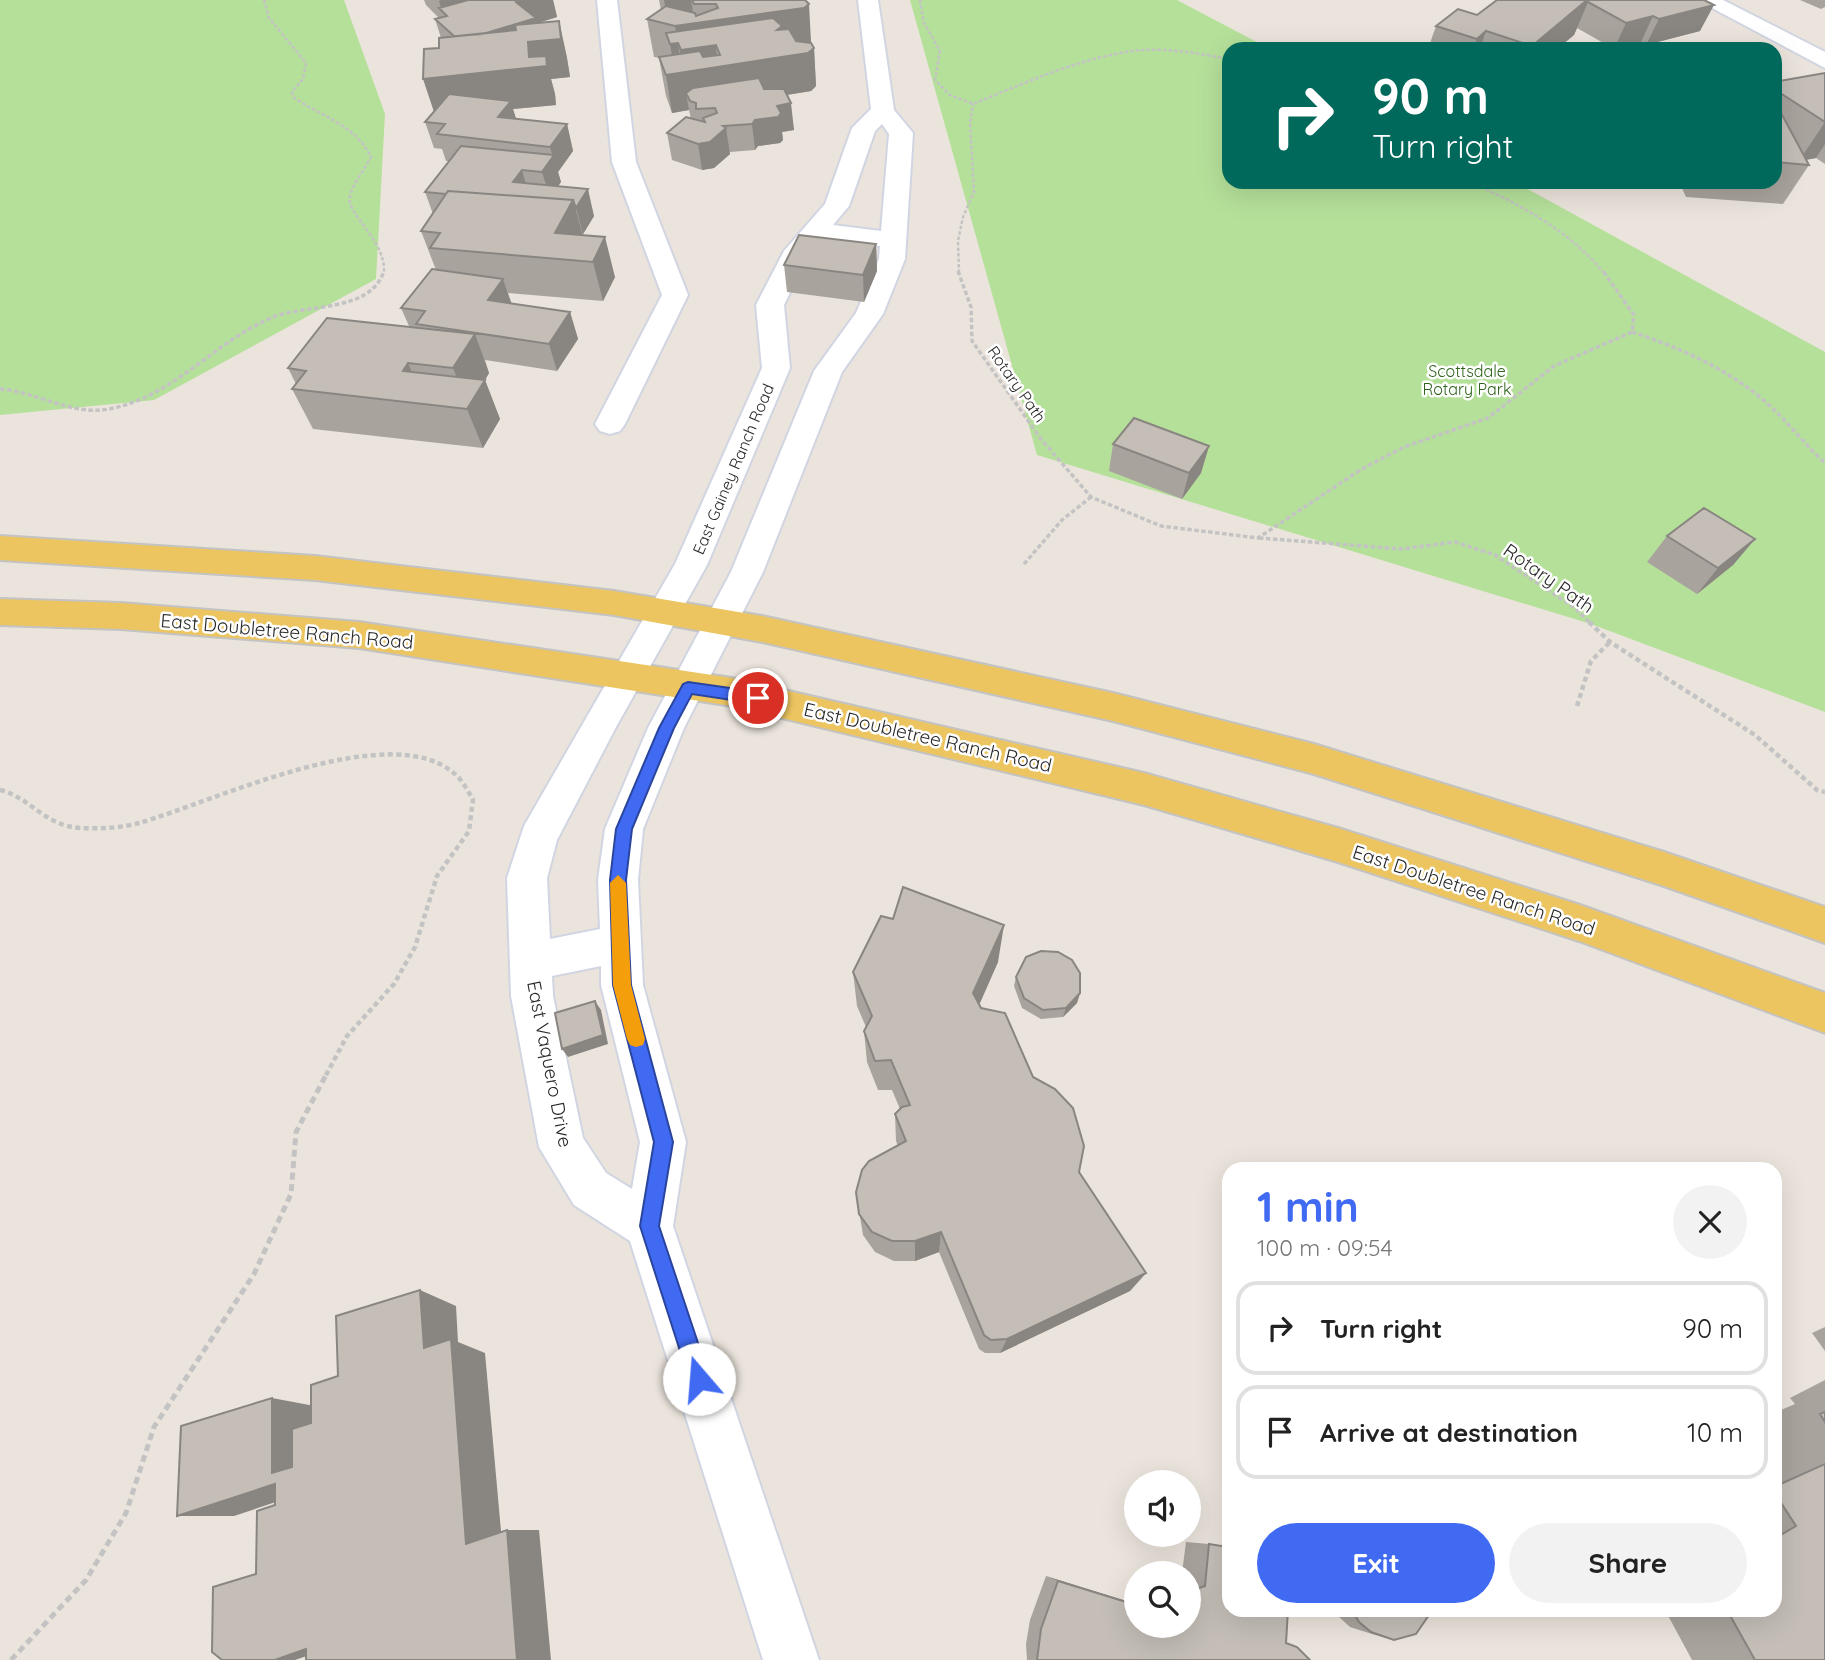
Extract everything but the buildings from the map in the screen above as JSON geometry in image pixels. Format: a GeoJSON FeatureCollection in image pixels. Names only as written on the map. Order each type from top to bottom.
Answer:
{"type":"FeatureCollection","features":[{"type":"Feature","properties":{"kind":"main road"},"geometry":{"type":"LineString","coordinates":[[0,548],[315,568],[614,603],[722,622],[1113,707],[1314,759],[1664,869],[1825,925]]}},
{"type":"Feature","properties":{"kind":"main road","name":"East Doubletree Ranch Road"},"geometry":{"type":"LineString","coordinates":[[0,612],[121,616],[359,635],[759,698],[1157,792],[1338,845],[1580,923],[1825,1013]]}},
{"type":"Feature","properties":{"kind":"street"},"geometry":{"type":"LineString","coordinates":[[607,0],[624,162],[675,295],[610,424]]}},
{"type":"Feature","properties":{"kind":"street"},"geometry":{"type":"LineString","coordinates":[[791,1660],[649,1226],[663,1142],[622,985],[618,880],[624,829],[666,728],[747,572],[828,371],[869,314],[892,259],[901,132],[883,111],[869,0]]}},
{"type":"Feature","properties":{"kind":"street"},"geometry":{"type":"LineString","coordinates":[[1707,0],[1819,57]]}},
{"type":"Feature","properties":{"kind":"street"},"geometry":{"type":"LineString","coordinates":[[1782,61],[1819,57]]}},
{"type":"Feature","properties":{"kind":"street","name":"East Gainey Ranch Road"},"geometry":{"type":"LineString","coordinates":[[626,677],[691,565],[776,368],[770,305],[797,251],[837,206],[864,128],[883,111]]}},
{"type":"Feature","properties":{"kind":"street"},"geometry":{"type":"LineString","coordinates":[[815,231],[892,240]]}},
{"type":"Feature","properties":{"kind":"street"},"geometry":{"type":"LineString","coordinates":[[776,368],[828,371]]}},
{"type":"Feature","properties":{"kind":"street","name":"East Vaquero Drive"},"geometry":{"type":"LineString","coordinates":[[626,677],[538,838],[527,878],[532,996],[562,1147],[590,1189],[649,1226]]}},
{"type":"Feature","properties":{"kind":"street"},"geometry":{"type":"LineString","coordinates":[[531,961],[621,943]]}},
{"type":"Feature","properties":{"kind":"path"},"geometry":{"type":"LineString","coordinates":[[0,389],[82,412],[124,406],[164,388],[270,318],[365,294],[381,280],[384,262],[372,232],[350,209],[350,196],[371,157],[369,147],[348,130],[293,97],[292,92],[302,82],[307,70],[306,63],[269,18],[264,0]]}},
{"type":"Feature","properties":{"kind":"path"},"geometry":{"type":"LineString","coordinates":[[920,0],[925,23],[940,51],[935,80],[950,95],[973,104],[1050,73],[1128,51],[1194,53],[1222,58]]}},
{"type":"Feature","properties":{"kind":"path","name":"Rotary Path"},"geometry":{"type":"LineString","coordinates":[[973,104],[971,123],[974,192],[963,217],[958,241],[958,270],[971,307],[972,341],[1041,439],[1091,497],[1161,526],[1258,538],[1402,548],[1455,542],[1495,555],[1575,608],[1610,642],[1755,734],[1817,790],[1825,792]]}},
{"type":"Feature","properties":{"kind":"path"},"geometry":{"type":"LineString","coordinates":[[1487,189],[1572,240],[1609,278],[1634,315],[1632,332]]}},
{"type":"Feature","properties":{"kind":"path"},"geometry":{"type":"LineString","coordinates":[[1258,538],[1360,470],[1404,447],[1488,418],[1554,366],[1632,332],[1664,341],[1706,363],[1767,403],[1825,463]]}},
{"type":"Feature","properties":{"kind":"path"},"geometry":{"type":"LineString","coordinates":[[1024,564],[1062,520],[1091,497]]}},
{"type":"Feature","properties":{"kind":"path"},"geometry":{"type":"LineString","coordinates":[[1577,706],[1591,661],[1610,642]]}},
{"type":"Feature","properties":{"kind":"path"},"geometry":{"type":"LineString","coordinates":[[0,790],[9,792],[43,817],[79,828],[136,824],[306,767],[371,754],[428,759],[458,776],[473,799],[469,831],[437,876],[415,947],[394,984],[347,1036],[296,1132],[291,1194],[254,1274],[154,1427],[127,1513],[86,1580],[11,1660]]}},
{"type":"Feature","properties":{"kind":"green space"},"geometry":{"type":"Polygon","coordinates":[[[0,0],[344,0],[385,114],[376,279],[154,400],[0,415],[0,0]]]}},
{"type":"Feature","properties":{"kind":"green space","name":"Scottsdale Rotary Park"},"geometry":{"type":"Polygon","coordinates":[[[910,0],[1177,0],[1257,42],[1222,42],[1222,189],[1528,189],[1825,352],[1825,712],[1591,624],[1037,455],[910,0]]]}},
{"type":"Feature","properties":{"kind":"slow traffic"},"geometry":{"type":"LineString","coordinates":[[618,883],[622,985],[636,1039]]}},
{"type":"Feature","properties":{"kind":"route"},"geometry":{"type":"LineString","coordinates":[[699,1379],[649,1226],[663,1142],[622,985],[618,880],[624,829],[666,728],[688,688],[732,692],[758,698]]}}]}
